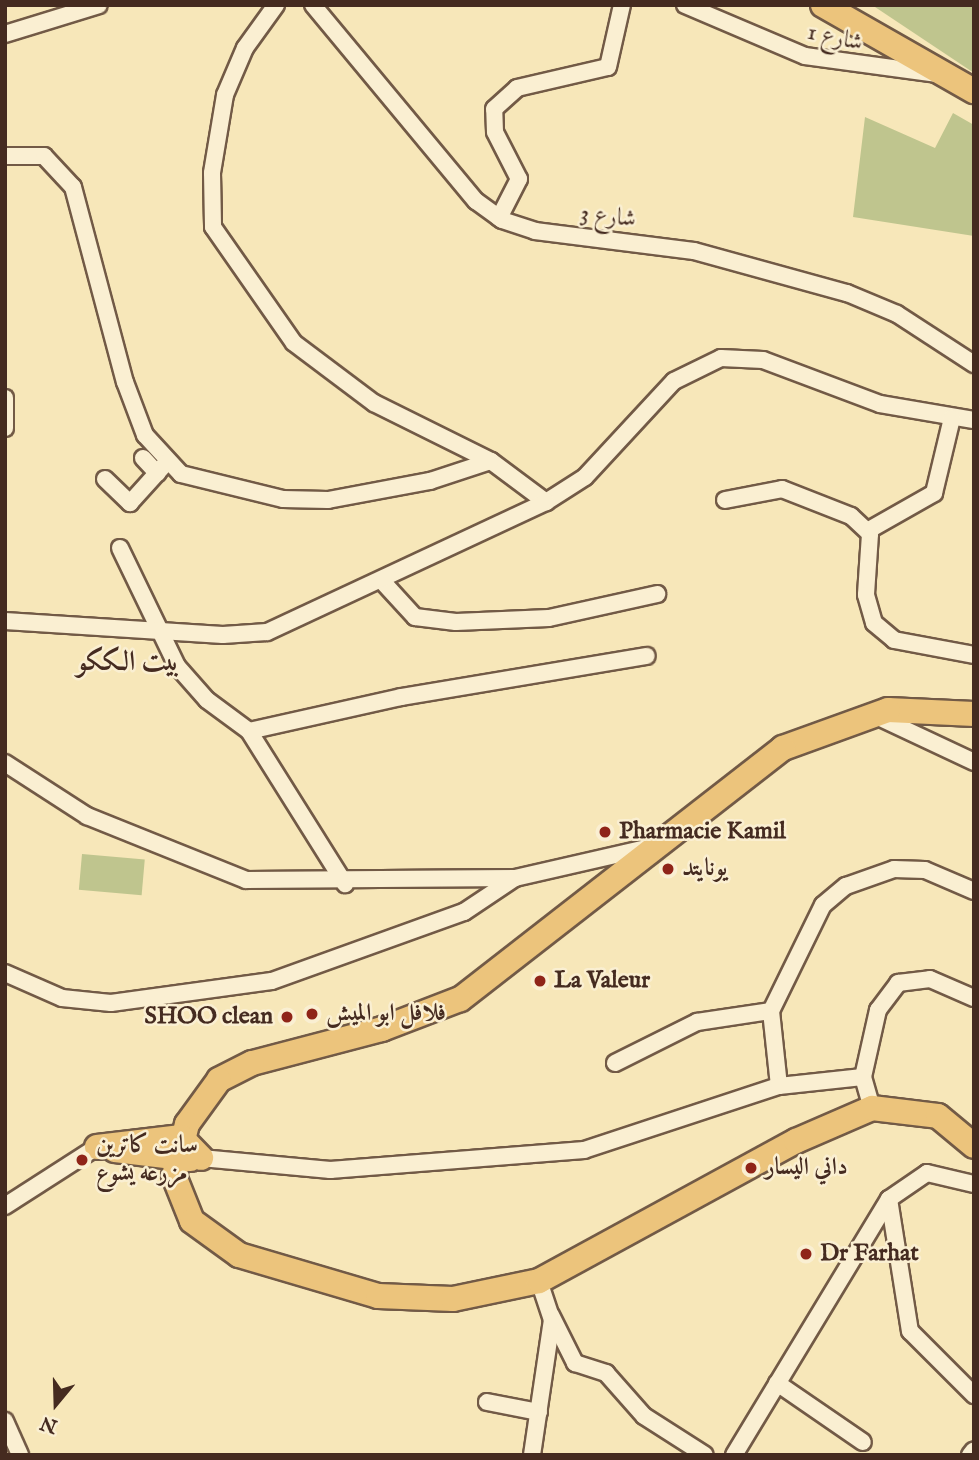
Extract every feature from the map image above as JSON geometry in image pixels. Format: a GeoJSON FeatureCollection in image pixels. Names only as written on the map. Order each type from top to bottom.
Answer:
{"type":"FeatureCollection","features":[{"type":"Feature","properties":{"kind":"highway"},"geometry":{"type":"LineString","coordinates":[[823,5],[974,91]]}},
{"type":"Feature","properties":{"kind":"highway"},"geometry":{"type":"LineString","coordinates":[[974,714],[902,708],[872,714],[783,748],[452,1003],[252,1063],[219,1080],[199,1101],[178,1149],[179,1202],[192,1222],[219,1244],[269,1265],[395,1298],[453,1299],[539,1281],[796,1141],[872,1108],[937,1116],[974,1146]]}},
{"type":"Feature","properties":{"kind":"highway"},"geometry":{"type":"LineString","coordinates":[[97,1147],[178,1149],[201,1158]]}},
{"type":"Feature","properties":{"kind":"street"},"geometry":{"type":"LineString","coordinates":[[5,34],[100,5]]}},
{"type":"Feature","properties":{"kind":"street"},"geometry":{"type":"LineString","coordinates":[[276,5],[245,48],[223,102],[211,192],[217,240],[317,365],[374,403],[491,461],[546,502]]}},
{"type":"Feature","properties":{"kind":"street","name":"شارع 3"},"geometry":{"type":"LineString","coordinates":[[313,5],[476,201],[499,218],[535,231],[694,251],[833,289],[897,314],[974,364]]}},
{"type":"Feature","properties":{"kind":"street"},"geometry":{"type":"LineString","coordinates":[[499,218],[519,179],[495,132],[494,109],[517,88],[608,67],[622,5]]}},
{"type":"Feature","properties":{"kind":"street","name":"شارع 1"},"geometry":{"type":"LineString","coordinates":[[685,5],[805,56],[944,74]]}},
{"type":"Feature","properties":{"kind":"street"},"geometry":{"type":"LineString","coordinates":[[5,156],[44,156],[73,187],[125,382],[145,435],[162,468]]}},
{"type":"Feature","properties":{"kind":"street"},"geometry":{"type":"LineString","coordinates":[[5,621],[160,628],[223,635],[267,632],[382,581],[546,502],[585,477],[674,381],[721,358],[763,360],[880,404],[974,420]]}},
{"type":"Feature","properties":{"kind":"street"},"geometry":{"type":"LineString","coordinates":[[5,398],[5,428]]}},
{"type":"Feature","properties":{"kind":"street"},"geometry":{"type":"LineString","coordinates":[[869,530],[934,493],[952,418]]}},
{"type":"Feature","properties":{"kind":"street"},"geometry":{"type":"LineString","coordinates":[[143,458],[194,480],[305,501],[387,491],[491,461]]}},
{"type":"Feature","properties":{"kind":"street"},"geometry":{"type":"LineString","coordinates":[[105,480],[130,503],[162,468]]}},
{"type":"Feature","properties":{"kind":"street"},"geometry":{"type":"LineString","coordinates":[[725,500],[761,490],[797,492],[869,530]]}},
{"type":"Feature","properties":{"kind":"street"},"geometry":{"type":"LineString","coordinates":[[869,530],[866,595],[874,623],[894,640],[974,655]]}},
{"type":"Feature","properties":{"kind":"street"},"geometry":{"type":"LineString","coordinates":[[120,548],[188,681],[249,731],[345,884]]}},
{"type":"Feature","properties":{"kind":"street"},"geometry":{"type":"LineString","coordinates":[[382,581],[415,617],[456,622],[549,618],[657,594]]}},
{"type":"Feature","properties":{"kind":"street"},"geometry":{"type":"LineString","coordinates":[[249,731],[401,697],[647,656]]}},
{"type":"Feature","properties":{"kind":"street"},"geometry":{"type":"LineString","coordinates":[[872,714],[974,762]]}},
{"type":"Feature","properties":{"kind":"street"},"geometry":{"type":"LineString","coordinates":[[5,763],[87,816],[214,871],[271,883],[345,884],[516,878],[659,845]]}},
{"type":"Feature","properties":{"kind":"street"},"geometry":{"type":"LineString","coordinates":[[779,1086],[771,1012],[817,914],[846,886],[884,871],[911,869],[974,891]]}},
{"type":"Feature","properties":{"kind":"street"},"geometry":{"type":"LineString","coordinates":[[5,973],[62,998],[111,1003],[272,981],[464,912],[516,878]]}},
{"type":"Feature","properties":{"kind":"street"},"geometry":{"type":"LineString","coordinates":[[872,1108],[863,1077],[878,1010],[898,983],[930,979],[974,998]]}},
{"type":"Feature","properties":{"kind":"street"},"geometry":{"type":"LineString","coordinates":[[615,1063],[704,1020],[771,1012]]}},
{"type":"Feature","properties":{"kind":"street"},"geometry":{"type":"LineString","coordinates":[[201,1158],[330,1170],[584,1150],[779,1086],[863,1077]]}},
{"type":"Feature","properties":{"kind":"street"},"geometry":{"type":"LineString","coordinates":[[5,1206],[97,1147]]}},
{"type":"Feature","properties":{"kind":"street"},"geometry":{"type":"LineString","coordinates":[[734,1455],[889,1199],[927,1173],[974,1184]]}},
{"type":"Feature","properties":{"kind":"street"},"geometry":{"type":"LineString","coordinates":[[889,1199],[910,1331],[974,1395]]}},
{"type":"Feature","properties":{"kind":"street"},"geometry":{"type":"LineString","coordinates":[[539,1281],[551,1315],[575,1363],[606,1373],[644,1416],[705,1455]]}},
{"type":"Feature","properties":{"kind":"street"},"geometry":{"type":"LineString","coordinates":[[532,1455],[551,1315]]}},
{"type":"Feature","properties":{"kind":"street"},"geometry":{"type":"LineString","coordinates":[[777,1383],[863,1442]]}},
{"type":"Feature","properties":{"kind":"street"},"geometry":{"type":"LineString","coordinates":[[487,1402],[539,1412]]}},
{"type":"Feature","properties":{"kind":"street"},"geometry":{"type":"LineString","coordinates":[[5,1421],[20,1455]]}},
{"type":"Feature","properties":{"kind":"street"},"geometry":{"type":"LineString","coordinates":[[970,1455],[974,1450]]}},
{"type":"Feature","properties":{"kind":"green space"},"geometry":{"type":"Polygon","coordinates":[[[872,5],[974,5],[974,73],[872,5]]]}},
{"type":"Feature","properties":{"kind":"green space"},"geometry":{"type":"Polygon","coordinates":[[[953,113],[974,125],[974,236],[853,217],[865,117],[935,148],[953,113]]]}},
{"type":"Feature","properties":{"kind":"green space"},"geometry":{"type":"Polygon","coordinates":[[[82,854],[145,859],[142,895],[79,890],[82,854]]]}},
{"type":"Feature","properties":{"kind":"place","name":"Pharmacie Kamil"},"geometry":{"type":"Point","coordinates":[605,832]}},
{"type":"Feature","properties":{"kind":"place","name":"يونايتد"},"geometry":{"type":"Point","coordinates":[668,869]}},
{"type":"Feature","properties":{"kind":"place","name":"La Valeur"},"geometry":{"type":"Point","coordinates":[540,981]}},
{"type":"Feature","properties":{"kind":"place","name":"فلافل ابو الميش"},"geometry":{"type":"Point","coordinates":[312,1014]}},
{"type":"Feature","properties":{"kind":"place","name":"SHOO clean"},"geometry":{"type":"Point","coordinates":[287,1017]}},
{"type":"Feature","properties":{"kind":"place","name":"سانت كاترين مزرعه يشوع"},"geometry":{"type":"Point","coordinates":[82,1160]}},
{"type":"Feature","properties":{"kind":"place","name":"داني اليسار"},"geometry":{"type":"Point","coordinates":[751,1168]}},
{"type":"Feature","properties":{"kind":"place","name":"Dr Farhat"},"geometry":{"type":"Point","coordinates":[806,1254]}},
{"type":"Feature","properties":{"kind":"district","name":"بيت الككو"},"geometry":{"type":"Point","coordinates":[128,663]}}]}
